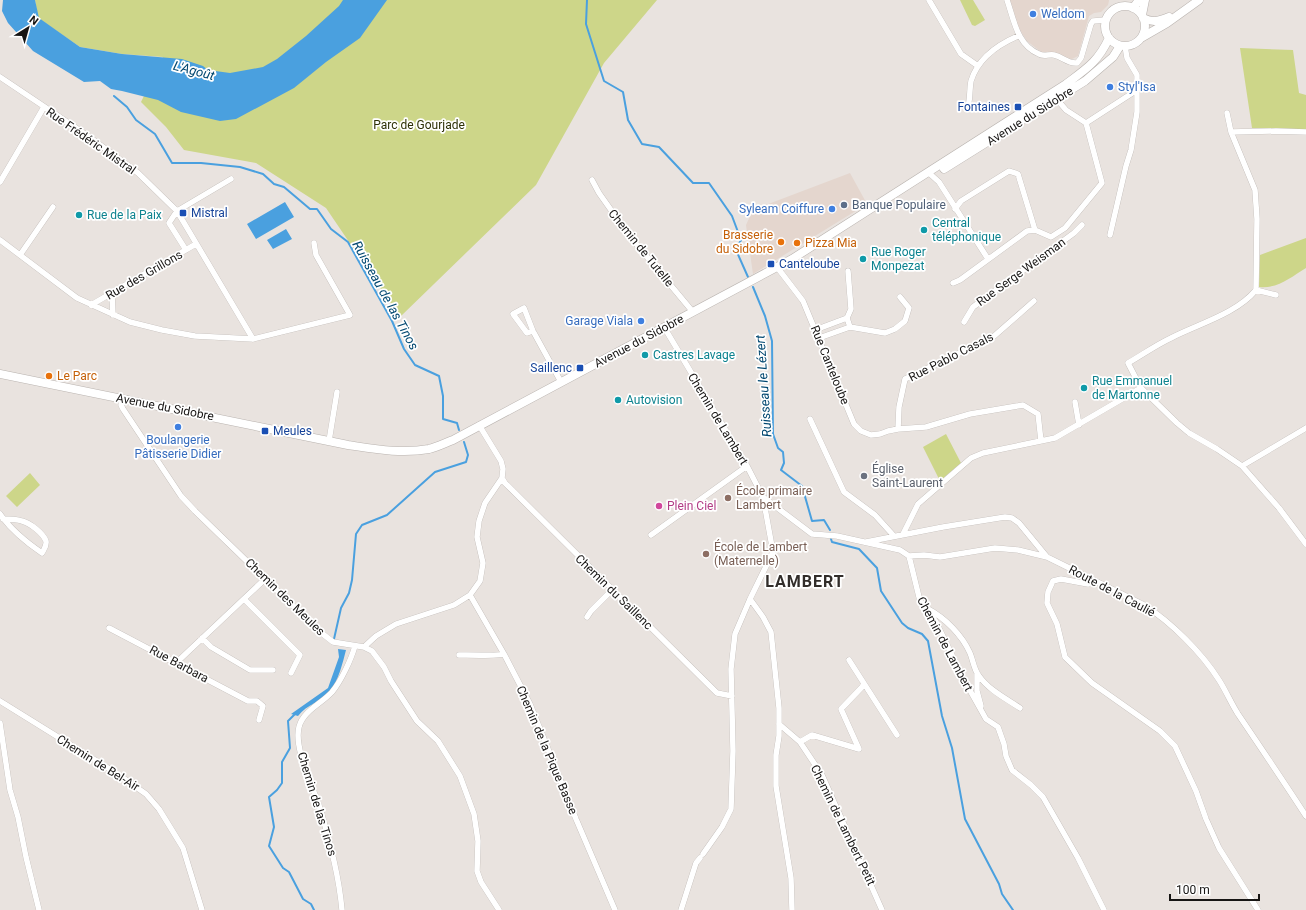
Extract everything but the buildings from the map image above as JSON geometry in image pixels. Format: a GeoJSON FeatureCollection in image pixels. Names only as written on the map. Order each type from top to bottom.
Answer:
{"type":"FeatureCollection","features":[{"type":"Feature","properties":{"kind":"main road"},"geometry":{"type":"LineString","coordinates":[[1113,10],[1116,0]]}},
{"type":"Feature","properties":{"kind":"main road"},"geometry":{"type":"LineString","coordinates":[[1141,38],[1167,23],[1199,0]]}},
{"type":"Feature","properties":{"kind":"main road"},"geometry":{"type":"LineString","coordinates":[[1142,2],[1142,17],[1145,28],[1137,43],[1123,46],[1116,44],[1109,38],[1105,27],[1106,20],[1113,10],[1127,5],[1142,2]]}},
{"type":"Feature","properties":{"kind":"main road"},"geometry":{"type":"LineString","coordinates":[[1127,5],[1151,22],[1179,13]]}},
{"type":"Feature","properties":{"kind":"main road","name":"Avenue du Sidobre"},"geometry":{"type":"LineString","coordinates":[[1055,97],[1094,62],[1103,52],[1109,38]]}},
{"type":"Feature","properties":{"kind":"main road","name":"Avenue du Sidobre"},"geometry":{"type":"LineString","coordinates":[[0,374],[378,450],[407,451],[431,448],[453,440],[777,267],[929,173],[953,156],[1055,97],[1085,82],[1103,67],[1123,46]]}},
{"type":"Feature","properties":{"kind":"street"},"geometry":{"type":"LineString","coordinates":[[929,0],[961,54],[978,66]]}},
{"type":"Feature","properties":{"kind":"street"},"geometry":{"type":"LineString","coordinates":[[1007,0],[1018,36],[1024,43],[1040,55],[1054,55],[1069,63],[1077,63],[1081,58],[1093,21],[1106,20]]}},
{"type":"Feature","properties":{"kind":"street"},"geometry":{"type":"LineString","coordinates":[[967,109],[970,102],[971,82],[978,66],[990,52],[1008,40],[1018,36]]}},
{"type":"Feature","properties":{"kind":"street"},"geometry":{"type":"LineString","coordinates":[[1110,235],[1131,150],[1137,112],[1137,74],[1127,58],[1123,46]]}},
{"type":"Feature","properties":{"kind":"street","name":"Rue Frédéric Mistral"},"geometry":{"type":"LineString","coordinates":[[0,77],[88,136],[138,173],[177,211],[252,339]]}},
{"type":"Feature","properties":{"kind":"street"},"geometry":{"type":"LineString","coordinates":[[1086,123],[1137,90]]}},
{"type":"Feature","properties":{"kind":"street"},"geometry":{"type":"LineString","coordinates":[[1051,236],[1065,228],[1102,183],[1086,123],[1066,110],[1055,97]]}},
{"type":"Feature","properties":{"kind":"street"},"geometry":{"type":"LineString","coordinates":[[0,182],[44,107]]}},
{"type":"Feature","properties":{"kind":"street"},"geometry":{"type":"LineString","coordinates":[[1228,113],[1231,132],[1255,190],[1257,219],[1256,290],[1250,297],[1211,321],[1171,338],[1128,363],[1141,388],[1189,433],[1217,449],[1242,466],[1279,508],[1306,544]]}},
{"type":"Feature","properties":{"kind":"street"},"geometry":{"type":"LineString","coordinates":[[1231,132],[1306,132]]}},
{"type":"Feature","properties":{"kind":"street"},"geometry":{"type":"LineString","coordinates":[[955,209],[961,201],[1009,171],[1018,174],[1035,230]]}},
{"type":"Feature","properties":{"kind":"street"},"geometry":{"type":"LineString","coordinates":[[929,173],[939,182],[988,259]]}},
{"type":"Feature","properties":{"kind":"street"},"geometry":{"type":"LineString","coordinates":[[186,250],[169,223],[177,211],[231,179]]}},
{"type":"Feature","properties":{"kind":"street","name":"Chemin de Tutelle"},"geometry":{"type":"LineString","coordinates":[[592,180],[598,193],[628,234],[693,312]]}},
{"type":"Feature","properties":{"kind":"street"},"geometry":{"type":"LineString","coordinates":[[20,255],[53,207]]}},
{"type":"Feature","properties":{"kind":"street","name":"Rue Serge Weisman"},"geometry":{"type":"LineString","coordinates":[[964,322],[973,307],[1074,233],[1082,224]]}},
{"type":"Feature","properties":{"kind":"street"},"geometry":{"type":"LineString","coordinates":[[953,283],[960,280],[1027,231],[1035,230],[1051,236]]}},
{"type":"Feature","properties":{"kind":"street"},"geometry":{"type":"LineString","coordinates":[[1051,236],[1053,248]]}},
{"type":"Feature","properties":{"kind":"street"},"geometry":{"type":"LineString","coordinates":[[0,240],[77,298],[130,322],[195,336],[252,339],[350,315],[316,255],[314,243]]}},
{"type":"Feature","properties":{"kind":"street","name":"Rue des Grillons"},"geometry":{"type":"LineString","coordinates":[[91,304],[112,294],[196,244]]}},
{"type":"Feature","properties":{"kind":"street","name":"Rue Canteloube"},"geometry":{"type":"LineString","coordinates":[[777,267],[803,301],[854,424],[861,431],[870,435],[898,429],[926,427],[970,414],[1023,405],[1038,414],[1041,441]]}},
{"type":"Feature","properties":{"kind":"street"},"geometry":{"type":"LineString","coordinates":[[848,271],[851,309],[848,318],[850,327]]}},
{"type":"Feature","properties":{"kind":"street"},"geometry":{"type":"LineString","coordinates":[[1256,290],[1276,295]]}},
{"type":"Feature","properties":{"kind":"street"},"geometry":{"type":"LineString","coordinates":[[112,294],[113,315]]}},
{"type":"Feature","properties":{"kind":"street"},"geometry":{"type":"LineString","coordinates":[[819,338],[850,327],[885,333],[895,329],[905,321],[909,308],[900,297]]}},
{"type":"Feature","properties":{"kind":"street","name":"Rue Pablo Casals"},"geometry":{"type":"LineString","coordinates":[[898,429],[899,407],[905,379],[993,337],[1034,302]]}},
{"type":"Feature","properties":{"kind":"street"},"geometry":{"type":"LineString","coordinates":[[815,330],[848,318]]}},
{"type":"Feature","properties":{"kind":"street","name":"Chemin de Lambert"},"geometry":{"type":"LineString","coordinates":[[664,327],[747,466],[763,497],[812,534],[837,536],[862,543],[900,550],[909,556],[920,601],[936,622],[963,678],[986,719],[998,727],[1004,744],[1006,756],[1012,770],[1031,785],[1043,798],[1078,858],[1104,910]]}},
{"type":"Feature","properties":{"kind":"street"},"geometry":{"type":"LineString","coordinates":[[533,331],[561,382]]}},
{"type":"Feature","properties":{"kind":"street"},"geometry":{"type":"LineString","coordinates":[[903,534],[918,504],[971,458],[983,453],[1055,438],[1141,388]]}},
{"type":"Feature","properties":{"kind":"street"},"geometry":{"type":"LineString","coordinates":[[330,441],[337,392]]}},
{"type":"Feature","properties":{"kind":"street","name":"Chemin des Meules"},"geometry":{"type":"LineString","coordinates":[[122,399],[121,405],[123,410],[181,496],[195,511],[319,631],[333,642],[364,647]]}},
{"type":"Feature","properties":{"kind":"street"},"geometry":{"type":"LineString","coordinates":[[1075,402],[1079,425]]}},
{"type":"Feature","properties":{"kind":"street"},"geometry":{"type":"LineString","coordinates":[[810,420],[844,492],[875,515],[894,536]]}},
{"type":"Feature","properties":{"kind":"street"},"geometry":{"type":"LineString","coordinates":[[479,425],[501,461],[503,469],[502,478],[485,503],[479,521],[477,537],[483,563],[480,581],[470,595],[454,605],[396,624],[376,636],[364,647],[372,651],[384,667],[391,681],[417,721],[438,741],[460,776],[474,814],[478,840],[477,871],[499,910]]}},
{"type":"Feature","properties":{"kind":"street"},"geometry":{"type":"LineString","coordinates":[[1242,466],[1306,428]]}},
{"type":"Feature","properties":{"kind":"street"},"geometry":{"type":"LineString","coordinates":[[651,535],[747,466]]}},
{"type":"Feature","properties":{"kind":"street","name":"Chemin du Saillenc"},"geometry":{"type":"LineString","coordinates":[[502,478],[505,484],[717,693],[732,696]]}},
{"type":"Feature","properties":{"kind":"street"},"geometry":{"type":"LineString","coordinates":[[681,910],[696,863],[722,827],[731,809],[733,750],[731,669],[735,634],[772,552],[763,497]]}},
{"type":"Feature","properties":{"kind":"street"},"geometry":{"type":"LineString","coordinates":[[2,516],[20,520],[32,526],[41,534],[46,541],[46,548],[42,553],[22,538],[2,516]]}},
{"type":"Feature","properties":{"kind":"street","name":"Route de la Caulié"},"geometry":{"type":"LineString","coordinates":[[862,543],[903,534],[1005,517],[1012,518],[1019,524],[1046,557],[1153,611],[1180,634],[1198,653],[1218,679],[1237,712],[1306,816]]}},
{"type":"Feature","properties":{"kind":"street"},"geometry":{"type":"LineString","coordinates":[[909,556],[924,554],[940,557],[995,548],[1018,550],[1046,557]]}},
{"type":"Feature","properties":{"kind":"street"},"geometry":{"type":"LineString","coordinates":[[176,663],[265,579]]}},
{"type":"Feature","properties":{"kind":"street"},"geometry":{"type":"LineString","coordinates":[[1093,580],[1088,584],[1061,579],[1054,581],[1048,592],[1046,603],[1057,624],[1065,657],[1092,683],[1160,731],[1175,746],[1196,791],[1219,848],[1258,910]]}},
{"type":"Feature","properties":{"kind":"street"},"geometry":{"type":"LineString","coordinates":[[587,617],[612,590]]}},
{"type":"Feature","properties":{"kind":"street","name":"Chemin de la Pique Basse"},"geometry":{"type":"LineString","coordinates":[[470,595],[504,654],[530,704],[576,819],[615,910]]}},
{"type":"Feature","properties":{"kind":"street"},"geometry":{"type":"LineString","coordinates":[[750,598],[771,632],[779,708],[776,786],[791,878],[792,910]]}},
{"type":"Feature","properties":{"kind":"street"},"geometry":{"type":"LineString","coordinates":[[244,599],[300,655],[291,673]]}},
{"type":"Feature","properties":{"kind":"street"},"geometry":{"type":"LineString","coordinates":[[926,608],[940,616],[963,638],[977,674],[977,691],[982,712]]}},
{"type":"Feature","properties":{"kind":"street","name":"Rue Barbara"},"geometry":{"type":"LineString","coordinates":[[109,628],[248,701],[257,701],[263,706],[260,720]]}},
{"type":"Feature","properties":{"kind":"street"},"geometry":{"type":"LineString","coordinates":[[202,638],[211,648],[250,670],[273,670]]}},
{"type":"Feature","properties":{"kind":"street","name":"Chemin de las Tinos"},"geometry":{"type":"LineString","coordinates":[[342,910],[340,883],[322,813],[301,754],[298,733],[299,726],[305,716],[331,693],[339,682],[355,646]]}},
{"type":"Feature","properties":{"kind":"street"},"geometry":{"type":"LineString","coordinates":[[458,655],[504,654]]}},
{"type":"Feature","properties":{"kind":"street"},"geometry":{"type":"LineString","coordinates":[[849,660],[897,735]]}},
{"type":"Feature","properties":{"kind":"street"},"geometry":{"type":"LineString","coordinates":[[977,674],[989,687],[1020,708]]}},
{"type":"Feature","properties":{"kind":"street"},"geometry":{"type":"LineString","coordinates":[[800,742],[812,735],[859,748],[840,710],[864,685]]}},
{"type":"Feature","properties":{"kind":"street","name":"Chemin de Bel-Air"},"geometry":{"type":"LineString","coordinates":[[0,701],[116,773],[146,794],[159,809],[183,848],[202,910]]}},
{"type":"Feature","properties":{"kind":"street"},"geometry":{"type":"LineString","coordinates":[[0,723],[8,781],[40,910]]}},
{"type":"Feature","properties":{"kind":"street","name":"Chemin de Lambert Petit"},"geometry":{"type":"LineString","coordinates":[[779,724],[800,742],[822,775],[882,910]]}},
{"type":"Feature","properties":{"kind":"shaded area"},"geometry":{"type":"Polygon","coordinates":[[[1009,0],[1109,1],[1108,5],[1101,12],[1094,13],[1089,16],[1078,56],[1070,60],[1049,52],[1041,52],[1027,41],[1017,26],[1009,0]]]}},
{"type":"Feature","properties":{"kind":"shaded area"},"geometry":{"type":"Polygon","coordinates":[[[850,173],[867,204],[753,274],[746,225],[751,214],[763,206],[850,173]]]}},
{"type":"Feature","properties":{"kind":"green space","name":"Parc de Gourjade"},"geometry":{"type":"Polygon","coordinates":[[[35,0],[657,0],[604,63],[536,185],[400,317],[326,208],[256,163],[184,150],[166,127],[141,102],[163,57],[122,54],[80,47],[38,18],[35,0]]]}},
{"type":"Feature","properties":{"kind":"green space"},"geometry":{"type":"Polygon","coordinates":[[[960,0],[973,0],[985,20],[975,26],[972,25],[960,0]]]}},
{"type":"Feature","properties":{"kind":"green space"},"geometry":{"type":"Polygon","coordinates":[[[1240,48],[1293,50],[1299,93],[1306,95],[1306,130],[1252,128],[1240,48]]]}},
{"type":"Feature","properties":{"kind":"green space"},"geometry":{"type":"Polygon","coordinates":[[[1306,238],[1306,268],[1278,284],[1259,287],[1260,255],[1306,238]]]}},
{"type":"Feature","properties":{"kind":"green space"},"geometry":{"type":"Polygon","coordinates":[[[946,434],[961,463],[940,481],[923,447],[946,434]]]}},
{"type":"Feature","properties":{"kind":"green space"},"geometry":{"type":"Polygon","coordinates":[[[30,473],[40,485],[17,507],[6,496],[30,473]]]}},
{"type":"Feature","properties":{"kind":"water","name":"L'Agoût"},"geometry":{"type":"Polygon","coordinates":[[[3,0],[35,0],[39,18],[80,47],[122,54],[182,59],[203,66],[208,70],[230,73],[263,67],[277,59],[306,36],[339,6],[343,0],[387,0],[360,38],[326,62],[294,88],[236,119],[220,121],[181,112],[158,100],[111,89],[100,81],[84,82],[33,51],[8,23],[2,11],[3,0]]]}},
{"type":"Feature","properties":{"kind":"water"},"geometry":{"type":"Polygon","coordinates":[[[285,202],[294,217],[256,239],[247,224],[285,202]]]}},
{"type":"Feature","properties":{"kind":"water"},"geometry":{"type":"Polygon","coordinates":[[[286,229],[292,239],[273,249],[267,240],[286,229]]]}},
{"type":"Feature","properties":{"kind":"water"},"geometry":{"type":"Polygon","coordinates":[[[338,649],[346,650],[340,672],[333,687],[327,695],[298,716],[291,714],[328,688],[339,657],[338,649]]]}},
{"type":"Feature","properties":{"kind":"waterway","name":"Ruisseau le Lézert"},"geometry":{"type":"LineString","coordinates":[[587,0],[586,24],[604,81],[623,92],[628,120],[642,144],[659,147],[693,183],[709,183],[732,216],[741,240],[736,250],[748,277]]}},
{"type":"Feature","properties":{"kind":"waterway","name":"Ruisseau de las Tinos"},"geometry":{"type":"LineString","coordinates":[[114,96],[127,107],[136,120],[155,134],[172,163],[201,163],[240,167],[263,174],[274,184],[284,187],[310,209],[317,209],[331,229],[348,242],[392,321],[404,349],[415,365],[439,376],[443,396],[443,419],[457,423],[459,430]]}},
{"type":"Feature","properties":{"kind":"waterway","name":"Ruisseau le Lézert"},"geometry":{"type":"LineString","coordinates":[[753,287],[765,316],[772,341],[773,434],[778,448],[783,452],[784,463],[781,470],[802,486],[812,521],[824,520],[830,530]]}},
{"type":"Feature","properties":{"kind":"waterway","name":"Ruisseau de las Tinos"},"geometry":{"type":"LineString","coordinates":[[334,639],[341,608],[349,593],[352,580],[356,534],[362,525],[387,515],[435,472],[466,462],[468,455],[464,442]]}},
{"type":"Feature","properties":{"kind":"waterway"},"geometry":{"type":"LineString","coordinates":[[831,539],[832,542],[859,549],[877,568],[881,591],[902,623],[908,628],[922,634],[928,641],[942,716],[952,748],[965,819],[999,884],[1002,894],[1013,910]]}},
{"type":"Feature","properties":{"kind":"waterway","name":"Ruisseau de las Tinos"},"geometry":{"type":"LineString","coordinates":[[295,714],[288,721],[290,748],[282,762],[282,783],[269,797],[274,827],[269,846],[283,868],[289,872],[303,899],[311,904],[314,910]]}},
{"type":"Feature","properties":{"kind":"place","name":"Weldom"},"geometry":{"type":"Point","coordinates":[1033,14]}},
{"type":"Feature","properties":{"kind":"place","name":"Styl'Isa"},"geometry":{"type":"Point","coordinates":[1110,87]}},
{"type":"Feature","properties":{"kind":"place","name":"Fontaines"},"geometry":{"type":"Point","coordinates":[1018,107]}},
{"type":"Feature","properties":{"kind":"place","name":"Banque Populaire"},"geometry":{"type":"Point","coordinates":[844,205]}},
{"type":"Feature","properties":{"kind":"place","name":"Syleam Coiffure"},"geometry":{"type":"Point","coordinates":[832,209]}},
{"type":"Feature","properties":{"kind":"place","name":"Mistral"},"geometry":{"type":"Point","coordinates":[183,213]}},
{"type":"Feature","properties":{"kind":"place","name":"Rue de la Paix"},"geometry":{"type":"Point","coordinates":[79,215]}},
{"type":"Feature","properties":{"kind":"place","name":"Central téléphonique"},"geometry":{"type":"Point","coordinates":[924,230]}},
{"type":"Feature","properties":{"kind":"place","name":"Brasserie du Sidobre"},"geometry":{"type":"Point","coordinates":[781,242]}},
{"type":"Feature","properties":{"kind":"place","name":"Pizza Mia"},"geometry":{"type":"Point","coordinates":[797,243]}},
{"type":"Feature","properties":{"kind":"place","name":"Rue Roger Monpezat"},"geometry":{"type":"Point","coordinates":[863,259]}},
{"type":"Feature","properties":{"kind":"place","name":"Canteloube"},"geometry":{"type":"Point","coordinates":[771,264]}},
{"type":"Feature","properties":{"kind":"place","name":"Garage Viala"},"geometry":{"type":"Point","coordinates":[641,321]}},
{"type":"Feature","properties":{"kind":"place","name":"Castres Lavage"},"geometry":{"type":"Point","coordinates":[645,355]}},
{"type":"Feature","properties":{"kind":"place","name":"Saillenc"},"geometry":{"type":"Point","coordinates":[580,368]}},
{"type":"Feature","properties":{"kind":"place","name":"Le Parc"},"geometry":{"type":"Point","coordinates":[49,376]}},
{"type":"Feature","properties":{"kind":"place","name":"Rue Emmanuel de Martonne"},"geometry":{"type":"Point","coordinates":[1084,388]}},
{"type":"Feature","properties":{"kind":"place","name":"Autovision"},"geometry":{"type":"Point","coordinates":[618,400]}},
{"type":"Feature","properties":{"kind":"place","name":"Boulangerie Pâtisserie Didier"},"geometry":{"type":"Point","coordinates":[178,427]}},
{"type":"Feature","properties":{"kind":"place","name":"Meules"},"geometry":{"type":"Point","coordinates":[265,431]}},
{"type":"Feature","properties":{"kind":"place","name":"Église Saint-Laurent"},"geometry":{"type":"Point","coordinates":[864,476]}},
{"type":"Feature","properties":{"kind":"place","name":"École primaire Lambert"},"geometry":{"type":"Point","coordinates":[728,498]}},
{"type":"Feature","properties":{"kind":"place","name":"Plein Ciel"},"geometry":{"type":"Point","coordinates":[659,506]}},
{"type":"Feature","properties":{"kind":"place","name":"École de Lambert (Maternelle)"},"geometry":{"type":"Point","coordinates":[706,554]}},
{"type":"Feature","properties":{"kind":"district","name":"LAMBERT"},"geometry":{"type":"Point","coordinates":[805,581]}}]}
